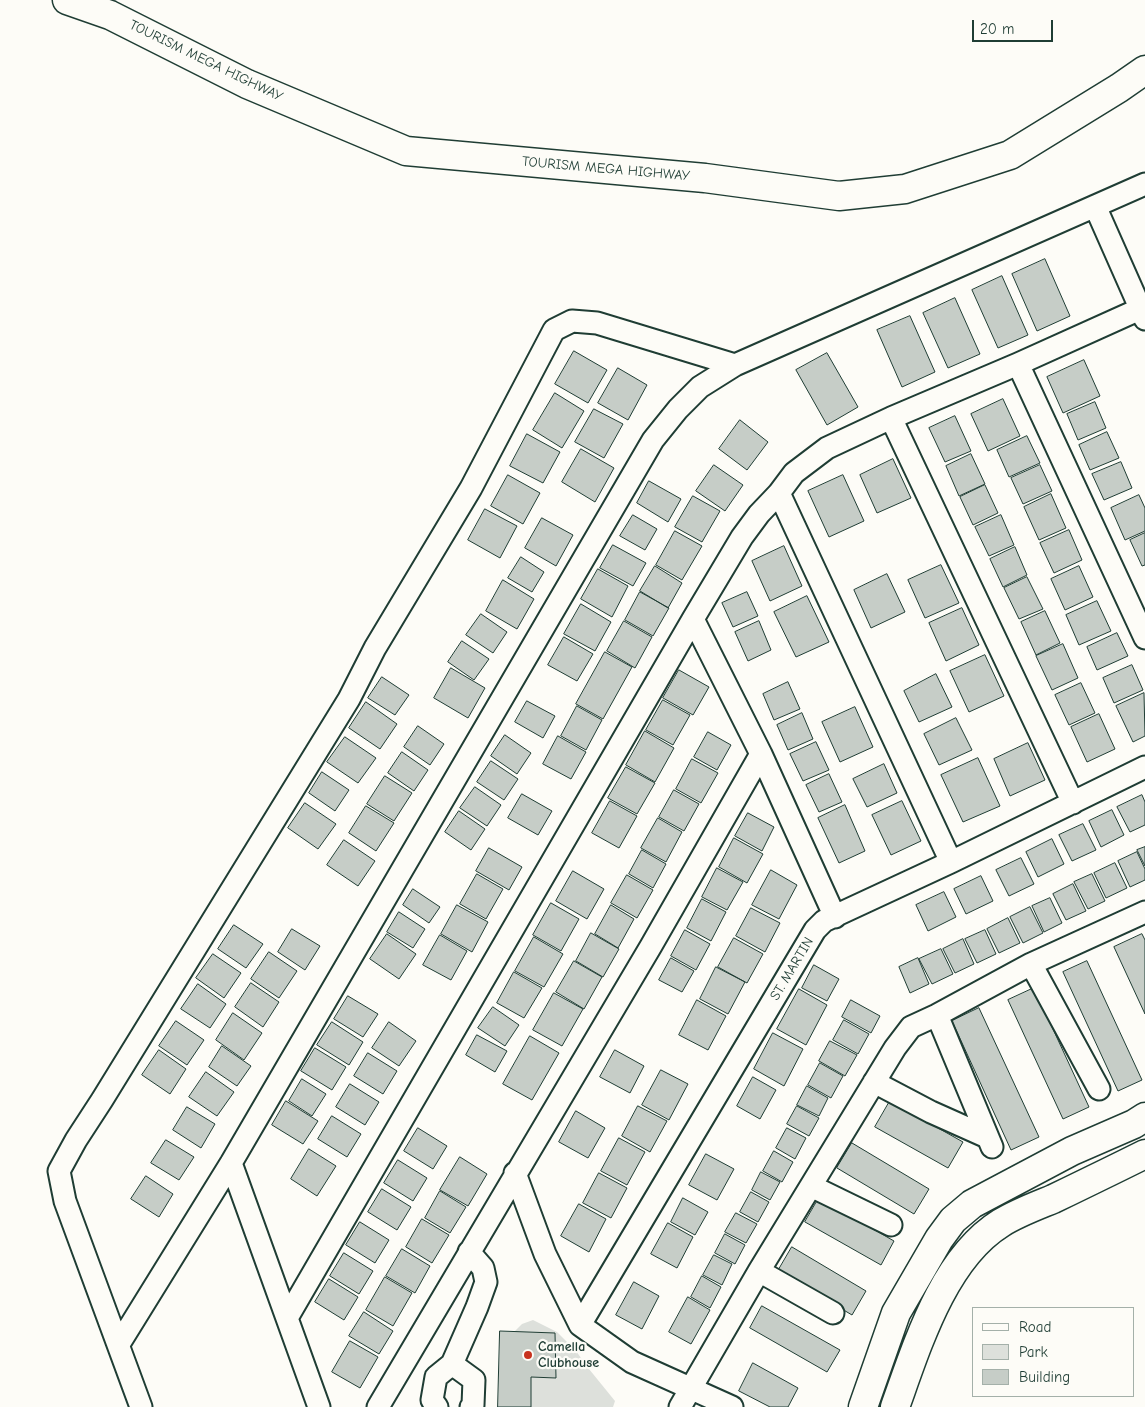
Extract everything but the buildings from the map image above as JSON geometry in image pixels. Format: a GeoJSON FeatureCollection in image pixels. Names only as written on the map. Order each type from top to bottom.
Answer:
{"type":"FeatureCollection","features":[{"type":"Feature","properties":{"kind":"street","name":"TOURISM MEGA HIGHWAY"},"geometry":{"type":"LineString","coordinates":[[67,0],[110,15],[247,84],[406,152],[705,178],[839,196],[905,189],[1010,155],[1145,70]]}},
{"type":"Feature","properties":{"kind":"street"},"geometry":{"type":"LineString","coordinates":[[119,1344],[231,1163],[653,440],[678,409],[700,387],[734,365],[1095,206],[1144,182]]}},
{"type":"Feature","properties":{"kind":"street"},"geometry":{"type":"LineString","coordinates":[[287,1318],[693,619],[742,538],[759,514],[779,493],[794,473],[827,448],[891,418],[1018,364],[1143,314],[1095,206]]}},
{"type":"Feature","properties":{"kind":"street"},"geometry":{"type":"LineString","coordinates":[[141,1407],[64,1201],[59,1171],[76,1140],[349,699],[376,648],[471,488],[554,330],[572,321],[597,323],[734,365]]}},
{"type":"Feature","properties":{"kind":"street"},"geometry":{"type":"LineString","coordinates":[[1018,364],[1145,638]]}},
{"type":"Feature","properties":{"kind":"street"},"geometry":{"type":"LineString","coordinates":[[891,418],[1073,803]]}},
{"type":"Feature","properties":{"kind":"street"},"geometry":{"type":"LineString","coordinates":[[779,493],[951,862]]}},
{"type":"Feature","properties":{"kind":"street"},"geometry":{"type":"LineString","coordinates":[[693,619],[761,754],[835,917]]}},
{"type":"Feature","properties":{"kind":"street"},"geometry":{"type":"LineString","coordinates":[[378,1407],[651,946],[761,754]]}},
{"type":"Feature","properties":{"kind":"street","name":"ST. MARTIN"},"geometry":{"type":"LineString","coordinates":[[580,1324],[815,930],[824,920],[835,917],[951,862],[1145,767]]}},
{"type":"Feature","properties":{"kind":"street"},"geometry":{"type":"LineString","coordinates":[[680,1407],[759,1271],[874,1082],[895,1048],[912,1027],[1031,964],[1145,912]]}},
{"type":"Feature","properties":{"kind":"street"},"geometry":{"type":"LineString","coordinates":[[1031,964],[1099,1089]]}},
{"type":"Feature","properties":{"kind":"street"},"geometry":{"type":"LineString","coordinates":[[874,1082],[989,1142],[937,1015]]}},
{"type":"Feature","properties":{"kind":"street"},"geometry":{"type":"LineString","coordinates":[[864,1407],[896,1313],[939,1239],[953,1220],[972,1204],[1072,1151],[1134,1124],[1145,1117]]}},
{"type":"Feature","properties":{"kind":"street"},"geometry":{"type":"LineString","coordinates":[[895,1407],[925,1324],[955,1270],[982,1237],[1002,1222],[1145,1154]]}},
{"type":"Feature","properties":{"kind":"street"},"geometry":{"type":"LineString","coordinates":[[231,1163],[319,1407]]}},
{"type":"Feature","properties":{"kind":"street"},"geometry":{"type":"LineString","coordinates":[[515,1174],[545,1254],[580,1324],[632,1362],[732,1407]]}},
{"type":"Feature","properties":{"kind":"street"},"geometry":{"type":"LineString","coordinates":[[811,1186],[891,1225]]}},
{"type":"Feature","properties":{"kind":"street"},"geometry":{"type":"LineString","coordinates":[[437,1407],[432,1400],[436,1377],[452,1364],[486,1282],[483,1268],[469,1252]]}},
{"type":"Feature","properties":{"kind":"street"},"geometry":{"type":"LineString","coordinates":[[759,1271],[833,1313]]}},
{"type":"Feature","properties":{"kind":"street"},"geometry":{"type":"LineString","coordinates":[[452,1364],[474,1380],[471,1407]]}},
{"type":"Feature","properties":{"kind":"green space"},"geometry":{"type":"Polygon","coordinates":[[[533,1320],[557,1332],[576,1351],[615,1401],[613,1407],[531,1407],[531,1377],[556,1378],[555,1334],[514,1332],[522,1324],[533,1320]]]}},
{"type":"Feature","properties":{"kind":"place","name":"Camella Clubhouse"},"geometry":{"type":"Point","coordinates":[528,1355]}}]}
